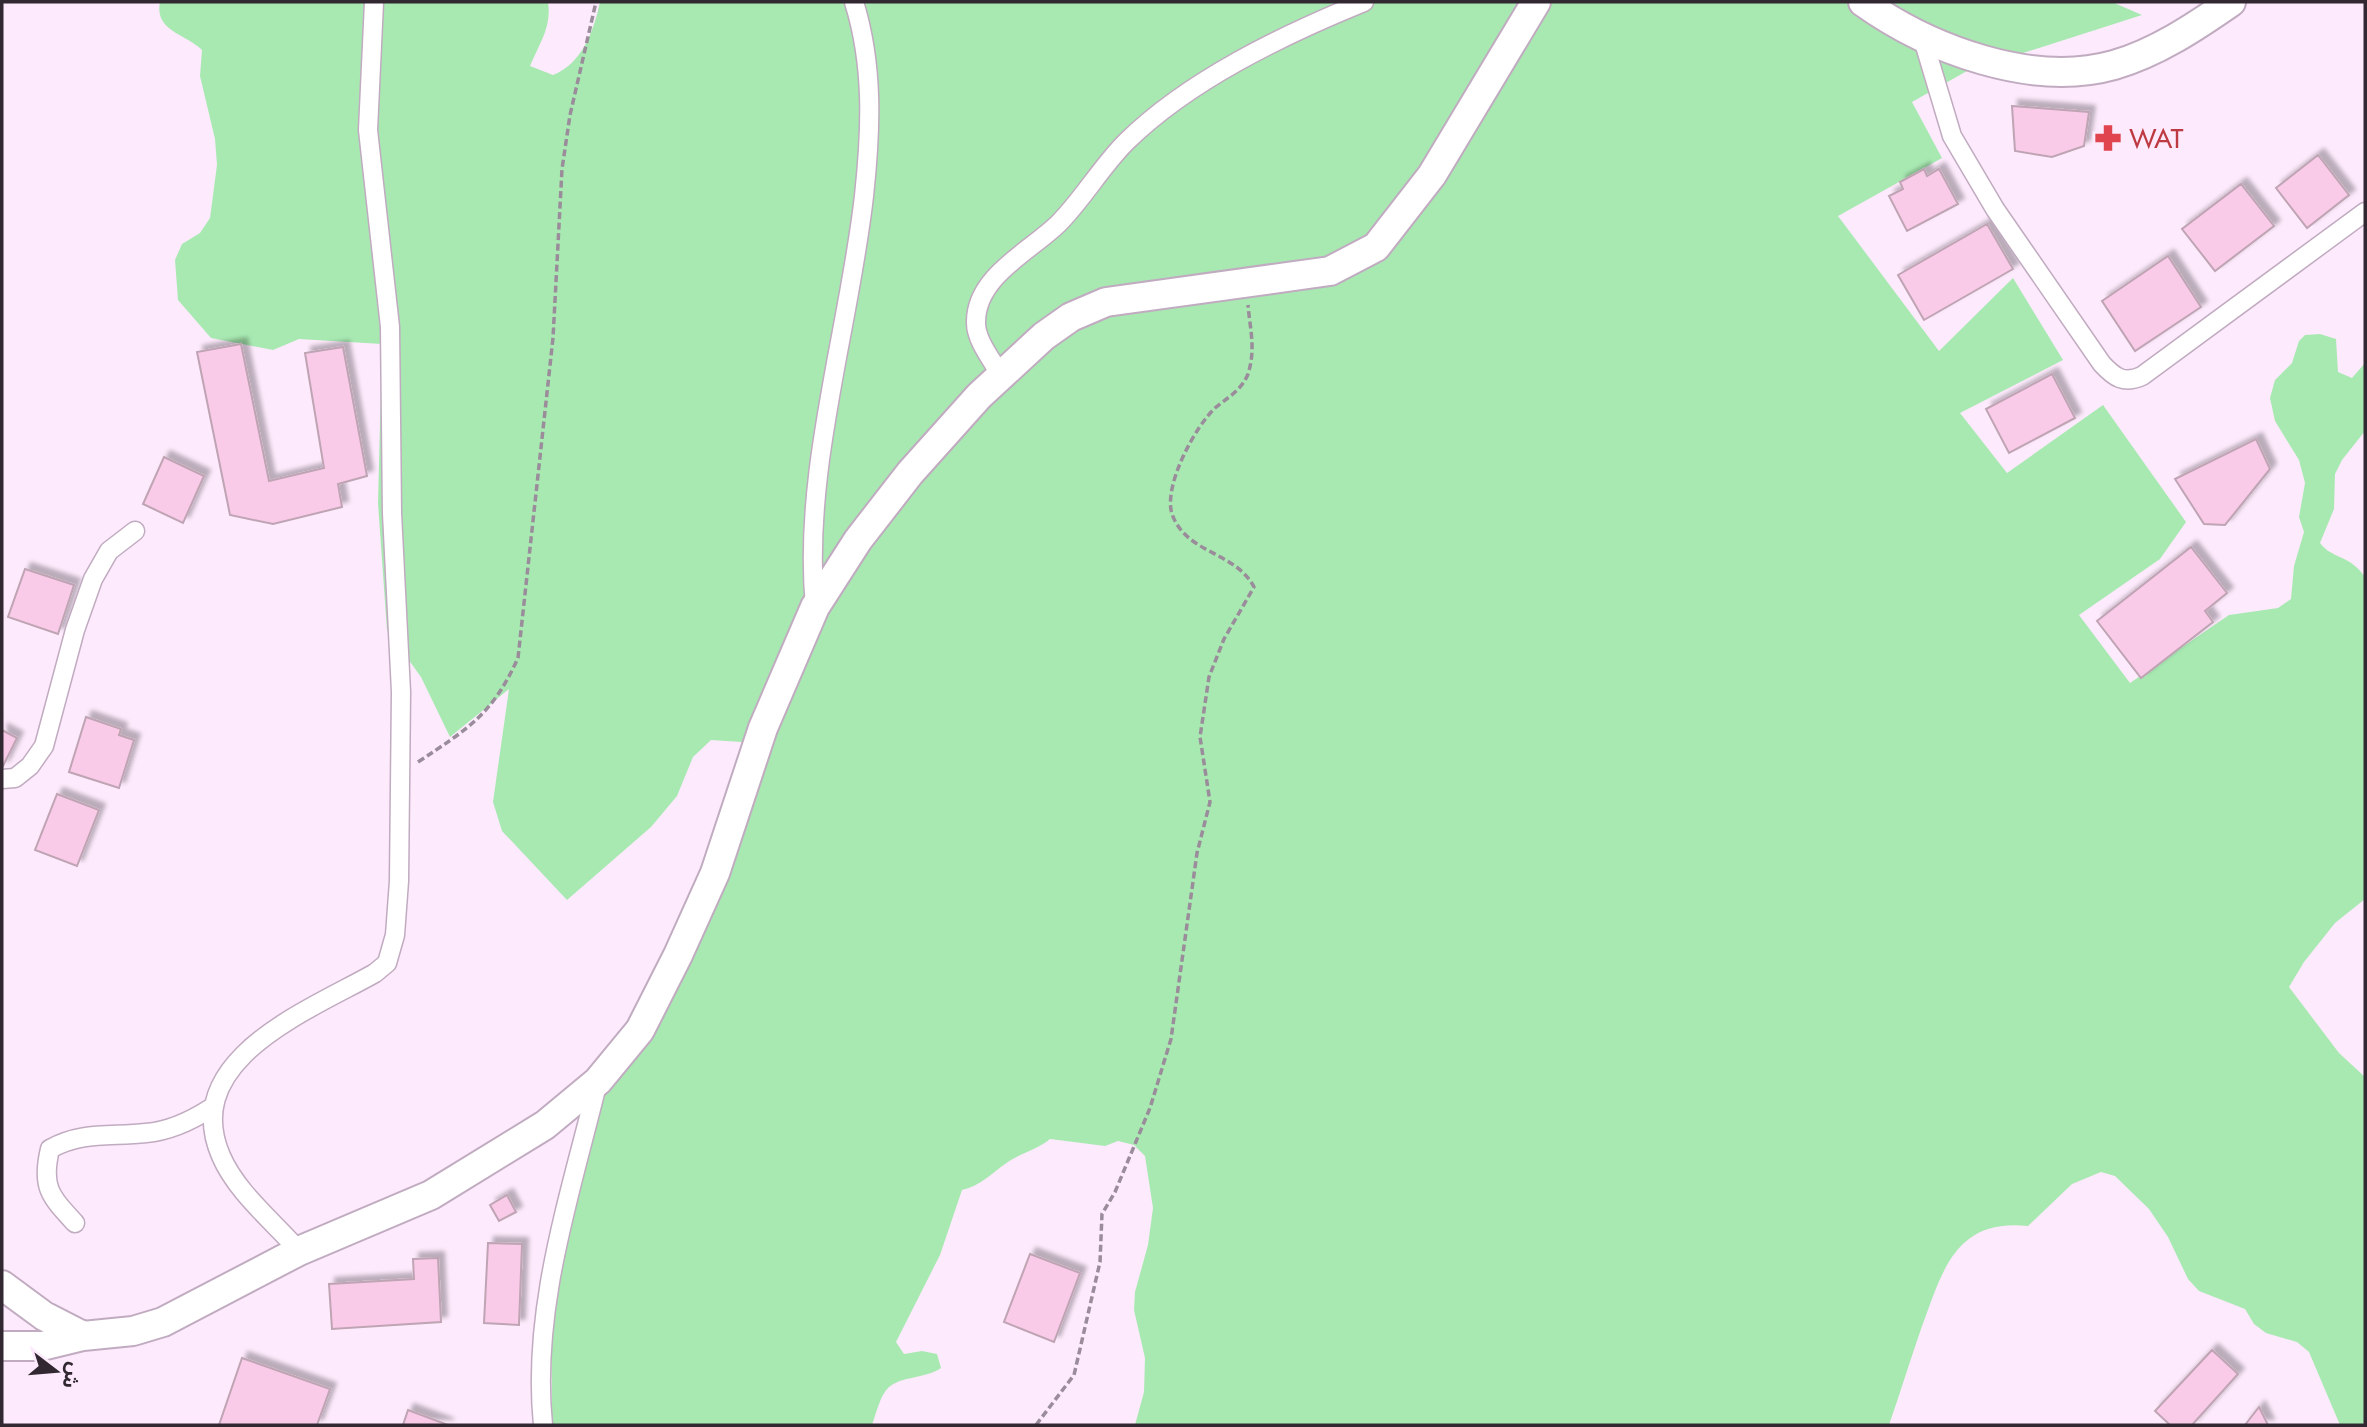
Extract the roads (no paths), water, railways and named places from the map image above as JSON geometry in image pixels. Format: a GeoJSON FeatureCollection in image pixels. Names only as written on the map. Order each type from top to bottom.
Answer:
{"type":"FeatureCollection","features":[{"type":"Feature","properties":{"kind":"main road"},"geometry":{"type":"LineString","coordinates":[[2,1346],[42,1346],[83,1336],[133,1331],[163,1322],[299,1251],[431,1195],[545,1125],[598,1081],[640,1030],[678,955],[715,873],[763,728],[815,607],[858,540],[910,473],[1001,376],[1062,323],[1106,302],[1330,271],[1376,247],[1432,175],[1536,2]]}},
{"type":"Feature","properties":{"kind":"main road"},"geometry":{"type":"LineString","coordinates":[[1863,2],[1923,36],[1990,61],[2025,68],[2078,71],[2115,65],[2170,41],[2231,2]]}},
{"type":"Feature","properties":{"kind":"main road"},"geometry":{"type":"LineString","coordinates":[[2,1286],[44,1316],[83,1336]]}},
{"type":"Feature","properties":{"kind":"street"},"geometry":{"type":"LineString","coordinates":[[75,1223],[48,1190],[44,1173],[50,1149],[68,1139],[91,1135],[146,1133],[178,1127],[211,1108],[231,1065],[271,1032],[375,973],[387,963],[393,949],[399,881],[401,774],[390,327],[368,130],[374,2]]}},
{"type":"Feature","properties":{"kind":"street"},"geometry":{"type":"LineString","coordinates":[[815,607],[813,555],[824,440],[848,307],[870,141],[868,61],[854,2]]}},
{"type":"Feature","properties":{"kind":"street"},"geometry":{"type":"LineString","coordinates":[[1001,376],[980,338],[976,324],[981,299],[998,274],[1059,223],[1127,142],[1191,90],[1305,26],[1364,2]]}},
{"type":"Feature","properties":{"kind":"street"},"geometry":{"type":"LineString","coordinates":[[1923,36],[1952,136],[1995,209],[2102,365],[2115,378],[2132,381],[2142,376],[2365,212]]}},
{"type":"Feature","properties":{"kind":"street"},"geometry":{"type":"LineString","coordinates":[[2,779],[15,778],[30,766],[44,746],[75,629],[93,579],[109,551],[135,531]]}},
{"type":"Feature","properties":{"kind":"street"},"geometry":{"type":"LineString","coordinates":[[543,1425],[540,1345],[548,1287],[598,1081]]}},
{"type":"Feature","properties":{"kind":"street"},"geometry":{"type":"LineString","coordinates":[[211,1108],[221,1155],[241,1188],[299,1251]]}},
{"type":"Feature","properties":{"kind":"place","name":"WAT"},"geometry":{"type":"Point","coordinates":[2108,138]}}]}
